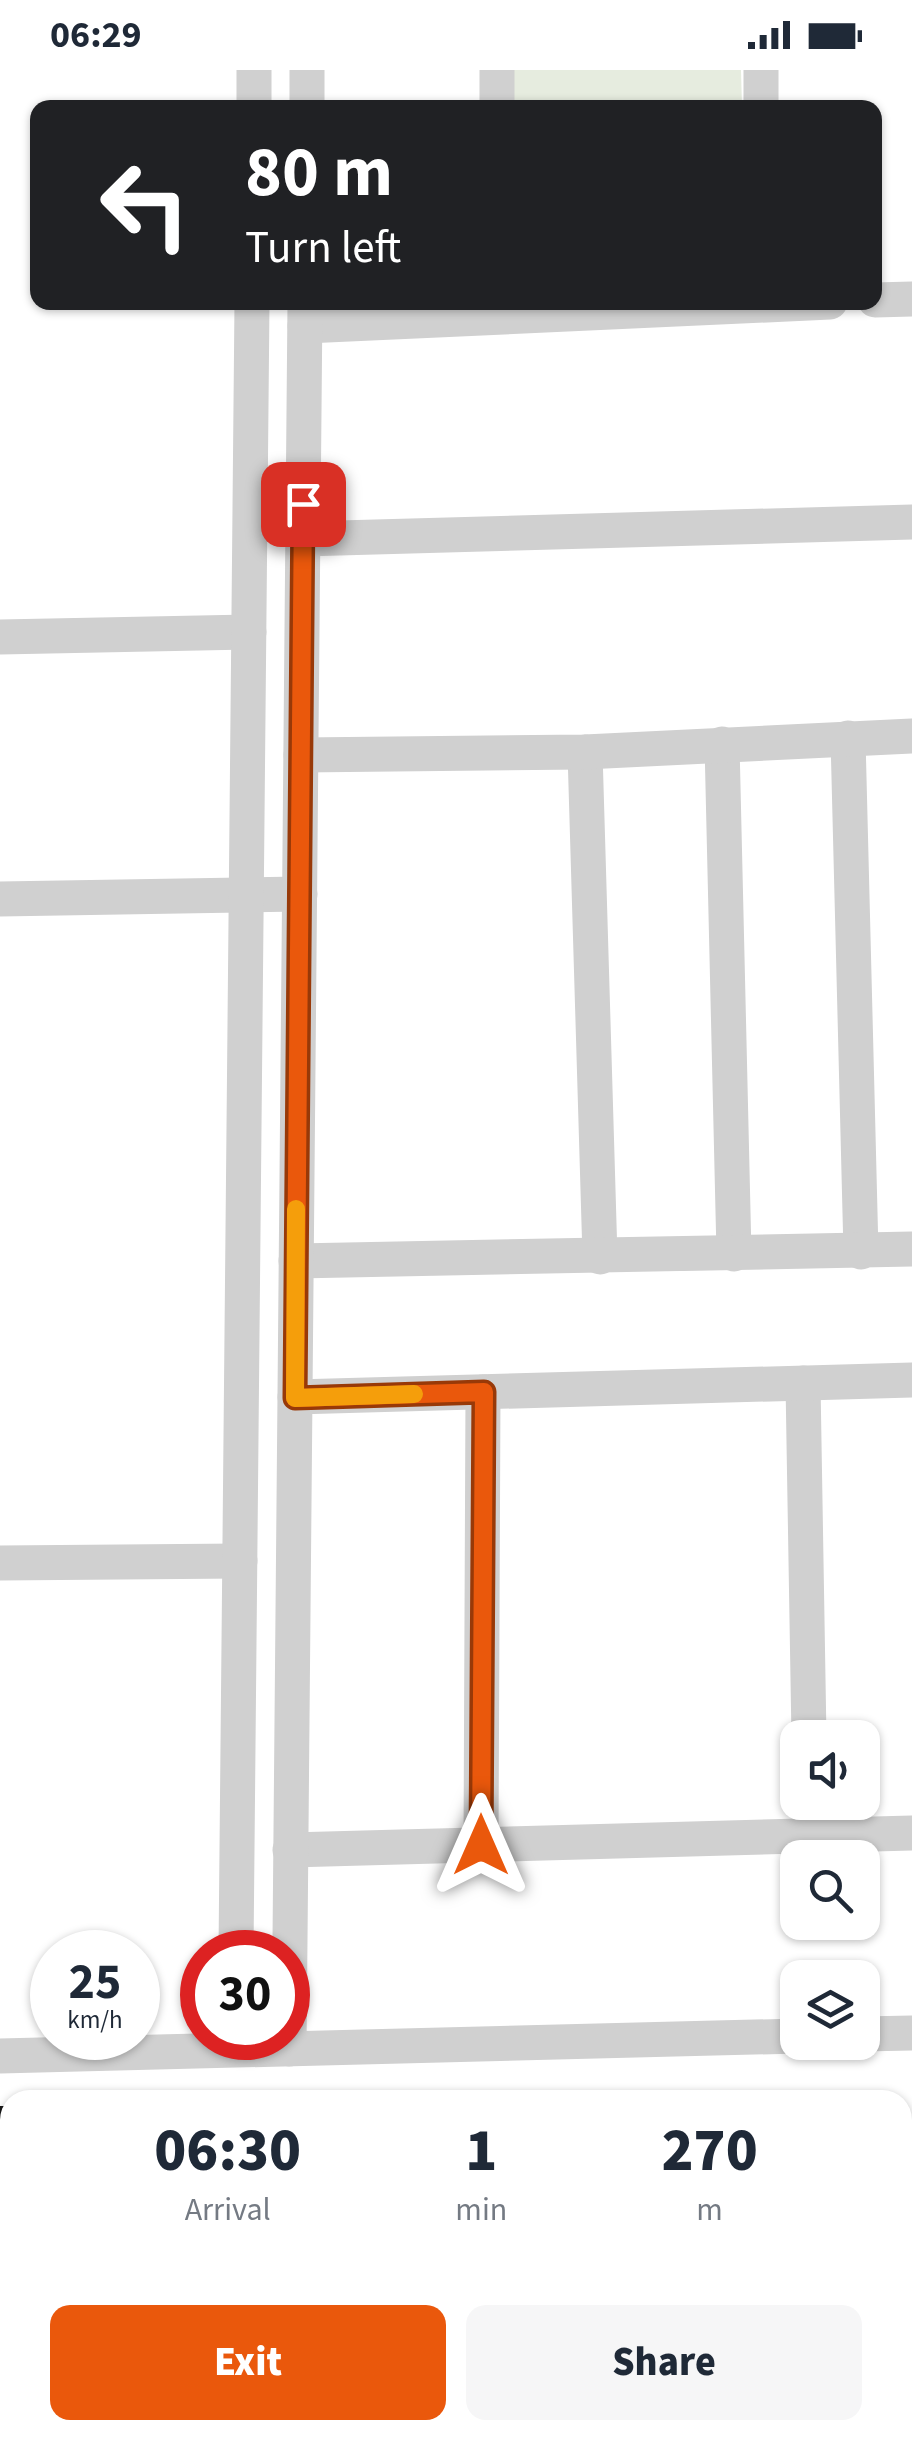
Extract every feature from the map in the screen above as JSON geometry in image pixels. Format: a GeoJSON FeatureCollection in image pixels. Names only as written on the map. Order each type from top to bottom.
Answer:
{"type":"FeatureCollection","features":[{"type":"Feature","properties":{"kind":"street"},"geometry":{"type":"LineString","coordinates":[[254,70],[254,100]]}},
{"type":"Feature","properties":{"kind":"street"},"geometry":{"type":"LineString","coordinates":[[307,100],[308,70]]}},
{"type":"Feature","properties":{"kind":"street"},"geometry":{"type":"LineString","coordinates":[[497,100],[498,70]]}},
{"type":"Feature","properties":{"kind":"street"},"geometry":{"type":"LineString","coordinates":[[761,70],[762,100]]}},
{"type":"Feature","properties":{"kind":"street"},"geometry":{"type":"LineString","coordinates":[[882,300],[912,299]]}},
{"type":"Feature","properties":{"kind":"street"},"geometry":{"type":"LineString","coordinates":[[236,1930],[252,310]]}},
{"type":"Feature","properties":{"kind":"street"},"geometry":{"type":"LineString","coordinates":[[290,1930],[305,314],[497,310]]}},
{"type":"Feature","properties":{"kind":"street"},"geometry":{"type":"LineString","coordinates":[[302,539],[912,522]]}},
{"type":"Feature","properties":{"kind":"street"},"geometry":{"type":"LineString","coordinates":[[0,636],[249,632]]}},
{"type":"Feature","properties":{"kind":"street"},"geometry":{"type":"LineString","coordinates":[[301,755],[585,752],[912,736]]}},
{"type":"Feature","properties":{"kind":"street"},"geometry":{"type":"LineString","coordinates":[[848,738],[861,1252]]}},
{"type":"Feature","properties":{"kind":"street"},"geometry":{"type":"LineString","coordinates":[[722,744],[734,1254]]}},
{"type":"Feature","properties":{"kind":"street"},"geometry":{"type":"LineString","coordinates":[[585,752],[600,1256]]}},
{"type":"Feature","properties":{"kind":"street"},"geometry":{"type":"LineString","coordinates":[[0,899],[300,894]]}},
{"type":"Feature","properties":{"kind":"street"},"geometry":{"type":"LineString","coordinates":[[296,1260],[912,1249]]}},
{"type":"Feature","properties":{"kind":"street"},"geometry":{"type":"LineString","coordinates":[[295,1398],[912,1380]]}},
{"type":"Feature","properties":{"kind":"street"},"geometry":{"type":"LineString","coordinates":[[803,1383],[809,1720]]}},
{"type":"Feature","properties":{"kind":"street"},"geometry":{"type":"LineString","coordinates":[[481,1845],[484,1392]]}},
{"type":"Feature","properties":{"kind":"street"},"geometry":{"type":"LineString","coordinates":[[0,1564],[240,1561]]}},
{"type":"Feature","properties":{"kind":"street"},"geometry":{"type":"LineString","coordinates":[[290,1850],[481,1845],[798,1820]]}},
{"type":"Feature","properties":{"kind":"street"},"geometry":{"type":"LineString","coordinates":[[818,1820],[912,1833]]}},
{"type":"Feature","properties":{"kind":"street"},"geometry":{"type":"LineString","coordinates":[[880,2034],[912,2033]]}},
{"type":"Feature","properties":{"kind":"street"},"geometry":{"type":"LineString","coordinates":[[310,2048],[780,2036]]}},
{"type":"Feature","properties":{"kind":"street"},"geometry":{"type":"LineString","coordinates":[[0,2056],[180,2047]]}},
{"type":"Feature","properties":{"kind":"shaded area"},"geometry":{"type":"Polygon","coordinates":[[[509,70],[741,70],[742,100],[510,100],[509,70]]]}},
{"type":"Feature","properties":{"kind":"slow traffic"},"geometry":{"type":"LineString","coordinates":[[296,1209],[295,1398],[414,1394]]}},
{"type":"Feature","properties":{"kind":"route"},"geometry":{"type":"LineString","coordinates":[[303,504],[295,1398],[484,1392],[481,1845]]}}]}
